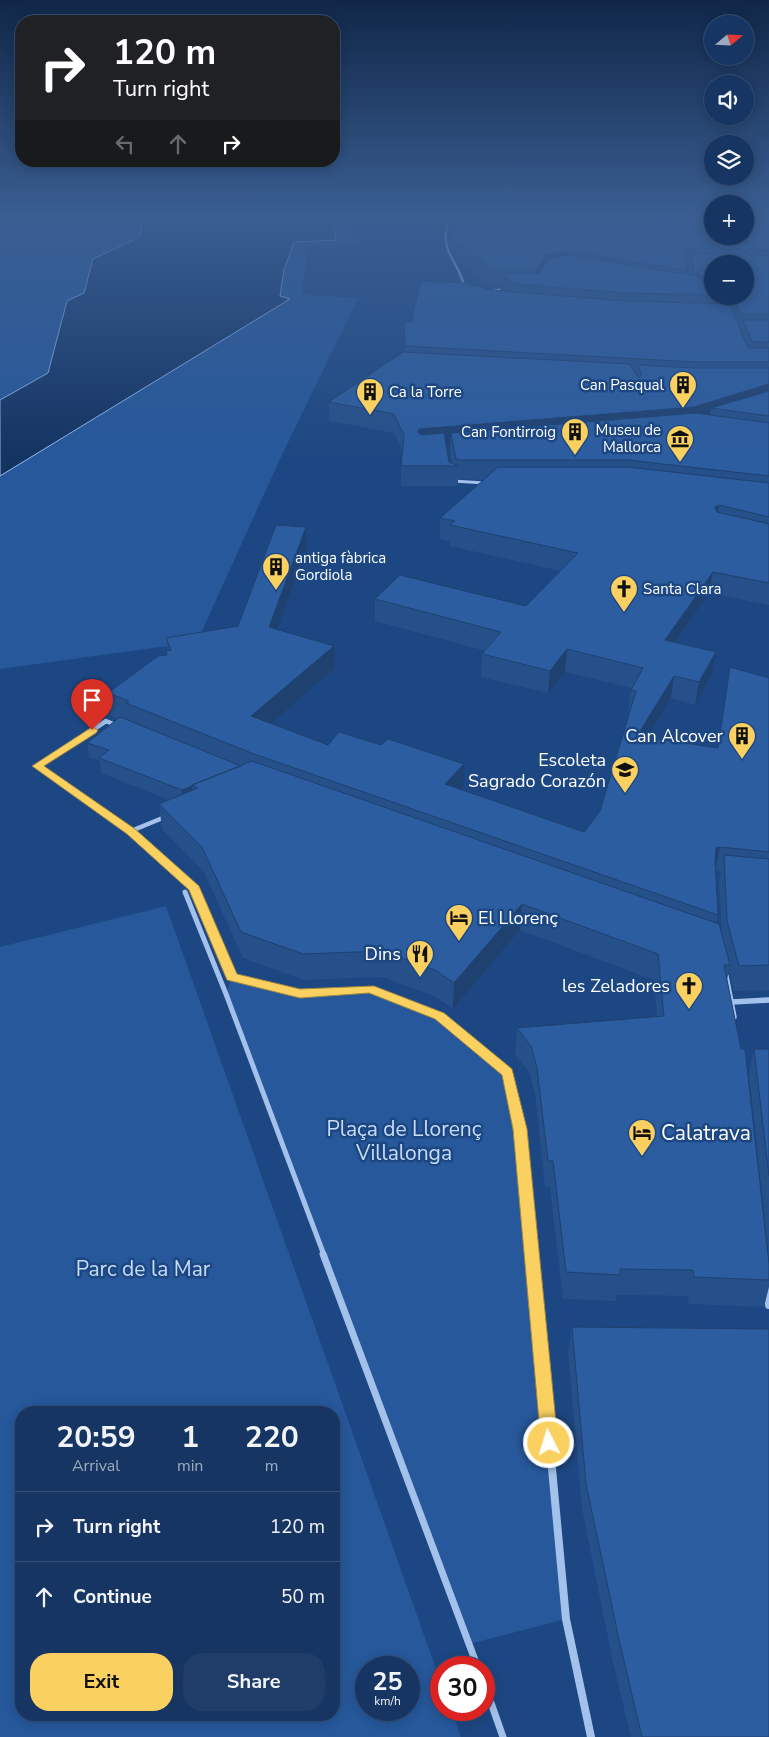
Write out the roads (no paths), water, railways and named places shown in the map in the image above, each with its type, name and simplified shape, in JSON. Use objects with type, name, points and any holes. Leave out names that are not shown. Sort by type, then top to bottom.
[{"type":"street","points":[[450,473],[452,481],[458,483],[489,484]]},
{"type":"street","points":[[125,729],[106,722],[38,766],[131,831],[194,889],[232,977],[300,993],[370,989],[439,1016],[508,1072],[520,1129],[566,1619],[591,1737]]},
{"type":"street","points":[[131,831],[175,813]]},
{"type":"street","points":[[186,892],[226,994],[474,1656]]},
{"type":"street","points":[[723,965],[735,1020]]},
{"type":"street","points":[[732,1002],[769,1000]]},
{"type":"street","points":[[766,1276],[769,1305]]},
{"type":"street","points":[[495,1715],[503,1737]]},
{"type":"place","name":"Can Pasqual","points":[[683,409]]},
{"type":"place","name":"Ca la Torre","points":[[370,416]]},
{"type":"place","name":"Can Fontirroig","points":[[575,456]]},
{"type":"place","name":"Museu de Mallorca","points":[[680,463]]},
{"type":"place","name":"antiga fàbrica Gordiola","points":[[276,591]]},
{"type":"place","name":"Santa Clara","points":[[624,613]]},
{"type":"place","name":"Can Alcover","points":[[742,760]]},
{"type":"place","name":"Escoleta Sagrado Corazón","points":[[625,794]]},
{"type":"place","name":"El Llorenç","points":[[459,942]]},
{"type":"place","name":"Dins","points":[[420,978]]},
{"type":"place","name":"les Zeladores","points":[[689,1010]]},
{"type":"place","name":"Calatrava","points":[[642,1157]]},
{"type":"park label","name":"Plaça de Llorenç Villalonga","points":[[404,1141]]},
{"type":"park label","name":"Parc de la Mar","points":[[143,1269]]}]
